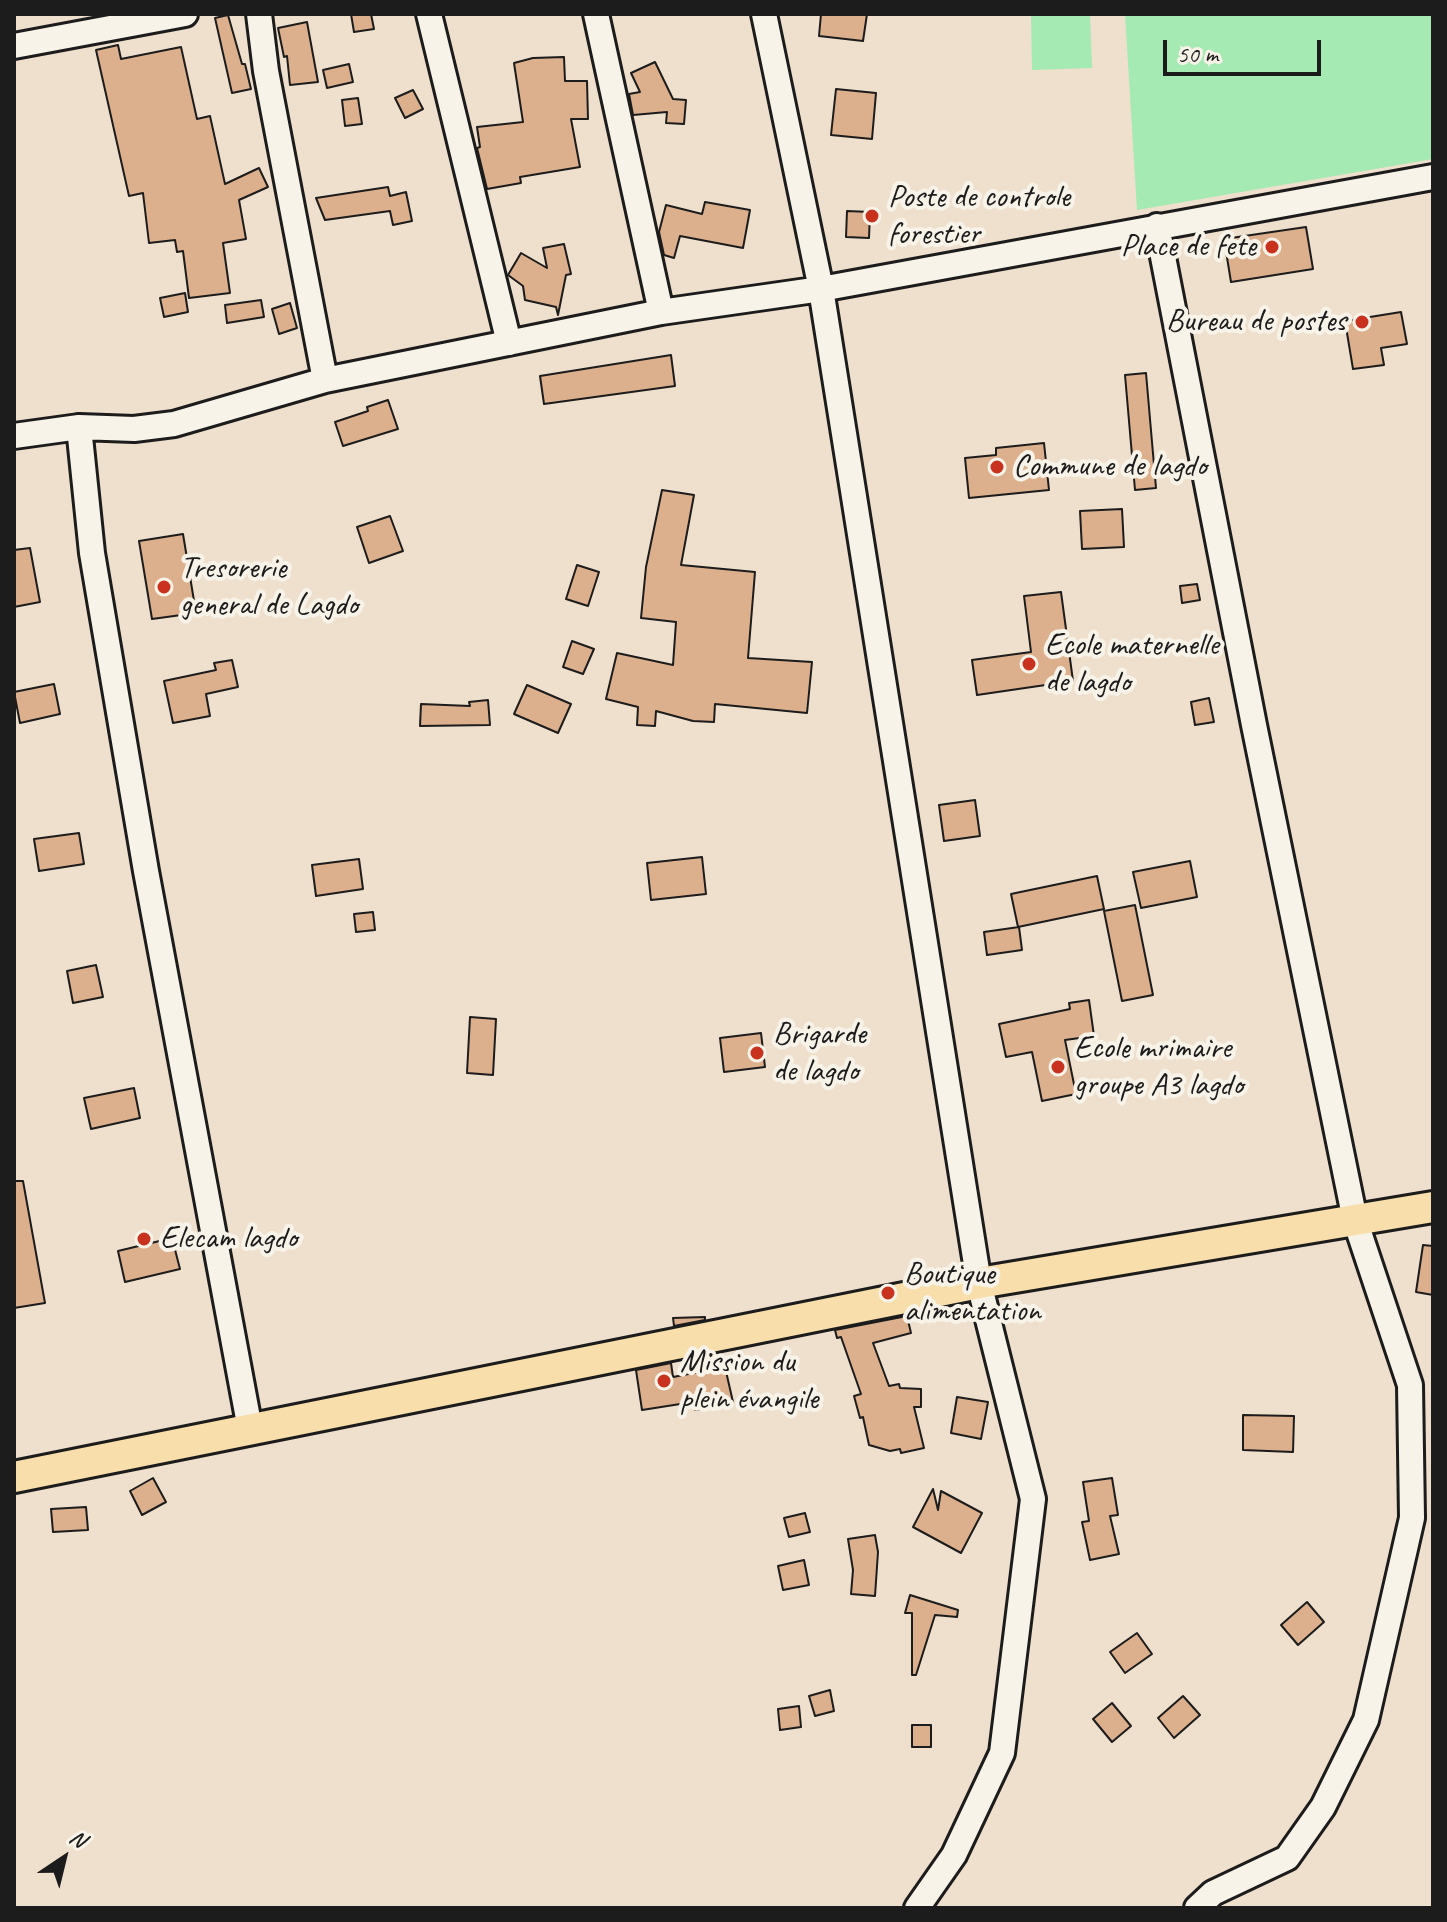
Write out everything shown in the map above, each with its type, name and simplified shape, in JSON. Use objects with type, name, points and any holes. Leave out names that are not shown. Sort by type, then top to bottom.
[{"type":"main road","points":[[14,1477],[979,1283],[1433,1207]]},
{"type":"street","points":[[14,46],[185,14]]},
{"type":"street","points":[[259,14],[266,71],[325,380]]},
{"type":"street","points":[[429,14],[509,343]]},
{"type":"street","points":[[596,14],[661,312]]},
{"type":"street","points":[[764,14],[821,289],[979,1283],[1033,1499],[1002,1753],[954,1855],[917,1908]]},
{"type":"street","points":[[14,435],[79,427],[134,429],[174,424],[325,380],[661,312],[821,289],[1433,177]]},
{"type":"street","points":[[1157,226],[1355,1220],[1410,1385],[1412,1518],[1366,1720],[1323,1807],[1287,1858],[1213,1893],[1197,1908]]},
{"type":"street","points":[[79,427],[92,553],[125,750],[250,1429]]},
{"type":"green space","points":[[1031,14],[1090,14],[1092,68],[1032,70]]},
{"type":"green space","points":[[1125,14],[1433,14],[1433,159],[1137,210]]},
{"type":"building","points":[[351,14],[371,14],[374,29],[354,32]]},
{"type":"building","points":[[821,14],[867,14],[863,41],[819,36]]},
{"type":"building","points":[[228,15],[251,89],[232,93],[215,18]]},
{"type":"building","points":[[307,22],[318,82],[290,85],[287,56],[284,57],[278,28]]},
{"type":"building","points":[[118,45],[121,59],[181,47],[197,119],[210,116],[225,184],[259,168],[268,187],[239,200],[246,239],[223,243],[230,293],[189,298],[183,251],[177,252],[175,240],[149,243],[143,193],[129,196],[96,50]]},
{"type":"building","points":[[564,57],[565,81],[587,81],[588,119],[571,119],[580,167],[520,177],[521,183],[487,189],[477,148],[480,147],[477,127],[523,122],[514,63],[533,58]]},
{"type":"building","points":[[655,62],[673,99],[686,100],[684,124],[666,123],[667,112],[633,115],[629,94],[640,92],[631,73]]},
{"type":"building","points":[[349,64],[353,82],[327,88],[323,70]]},
{"type":"building","points":[[836,89],[876,93],[872,139],[831,135]]},
{"type":"building","points":[[413,90],[423,109],[405,118],[395,98]]},
{"type":"building","points":[[358,98],[362,124],[345,126],[342,100]]},
{"type":"building","points":[[388,187],[390,196],[406,192],[412,221],[393,225],[390,211],[325,220],[316,198]]},
{"type":"building","points":[[705,202],[750,210],[743,248],[680,236],[674,258],[664,255],[659,232],[666,205],[702,214]]},
{"type":"building","points":[[847,211],[870,212],[869,238],[846,237]]},
{"type":"building","points":[[1306,227],[1313,269],[1231,282],[1224,239]]},
{"type":"building","points":[[564,244],[571,274],[566,275],[558,315],[556,307],[525,300],[523,286],[508,275],[521,253],[547,268],[543,248]]},
{"type":"building","points":[[185,293],[188,312],[164,317],[160,298]]},
{"type":"building","points":[[261,300],[264,317],[227,323],[225,305]]},
{"type":"building","points":[[290,303],[297,328],[279,334],[272,309]]},
{"type":"building","points":[[1401,312],[1407,344],[1381,348],[1384,365],[1353,369],[1345,321]]},
{"type":"building","points":[[671,355],[675,386],[544,404],[540,376]]},
{"type":"building","points":[[1146,373],[1156,488],[1135,490],[1125,375]]},
{"type":"building","points":[[388,400],[398,429],[343,446],[335,422],[368,411],[367,407]]},
{"type":"building","points":[[1044,443],[1049,490],[969,498],[965,458],[996,455],[996,448]]},
{"type":"building","points":[[662,490],[694,495],[681,565],[755,572],[748,658],[812,662],[807,713],[715,704],[714,722],[693,721],[656,711],[655,726],[637,725],[638,707],[606,699],[617,653],[673,665],[676,622],[641,618],[646,567]]},
{"type":"building","points":[[1122,509],[1124,547],[1082,549],[1080,511]]},
{"type":"building","points":[[390,516],[403,551],[369,563],[357,527]]},
{"type":"building","points":[[183,534],[196,613],[152,619],[139,541]]},
{"type":"building","points":[[30,548],[40,602],[14,607],[14,550]]},
{"type":"building","points":[[577,565],[599,572],[588,606],[566,599]]},
{"type":"building","points":[[1197,584],[1200,600],[1182,603],[1180,586]]},
{"type":"building","points":[[1061,592],[1073,681],[977,695],[972,660],[1031,652],[1024,596]]},
{"type":"building","points":[[572,641],[594,649],[583,674],[563,667]]},
{"type":"building","points":[[232,660],[238,687],[206,694],[210,716],[173,723],[164,681],[216,670],[214,663]]},
{"type":"building","points":[[54,684],[60,714],[20,723],[14,692]]},
{"type":"building","points":[[527,685],[571,704],[558,733],[514,714]]},
{"type":"building","points":[[1209,698],[1214,722],[1195,725],[1191,702]]},
{"type":"building","points":[[488,700],[490,725],[420,726],[421,704],[470,706],[469,702]]},
{"type":"building","points":[[975,800],[980,836],[944,841],[939,805]]},
{"type":"building","points":[[79,833],[84,864],[39,871],[34,839]]},
{"type":"building","points":[[702,857],[706,894],[651,900],[647,863]]},
{"type":"building","points":[[359,859],[363,889],[316,896],[312,865]]},
{"type":"building","points":[[1190,861],[1197,897],[1141,908],[1133,872]]},
{"type":"building","points":[[1097,876],[1104,909],[1018,927],[1011,894]]},
{"type":"building","points":[[1135,905],[1153,995],[1122,1001],[1104,911]]},
{"type":"building","points":[[373,912],[375,930],[356,932],[354,914]]},
{"type":"building","points":[[1019,927],[1022,950],[987,955],[984,932]]},
{"type":"building","points":[[96,965],[103,997],[73,1003],[67,971]]},
{"type":"building","points":[[1089,1000],[1094,1036],[1065,1040],[1076,1094],[1042,1101],[1032,1052],[1006,1057],[999,1024],[1070,1009],[1069,1003]]},
{"type":"building","points":[[470,1017],[496,1019],[493,1075],[467,1073]]},
{"type":"building","points":[[761,1033],[765,1067],[724,1072],[720,1038]]},
{"type":"building","points":[[134,1088],[140,1118],[91,1129],[84,1098]]},
{"type":"building","points":[[14,1181],[23,1181],[45,1303],[14,1308]]},
{"type":"building","points":[[172,1238],[180,1269],[125,1282],[118,1251]]},
{"type":"building","points":[[1423,1245],[1433,1246],[1433,1295],[1416,1292]]},
{"type":"building","points":[[907,1316],[911,1333],[873,1343],[889,1386],[899,1384],[900,1388],[921,1389],[921,1407],[914,1407],[924,1448],[901,1453],[900,1449],[890,1451],[869,1445],[863,1417],[860,1418],[854,1396],[861,1394],[841,1337],[837,1338],[835,1330]]},
{"type":"building","points":[[705,1317],[705,1320],[674,1326],[673,1318]]},
{"type":"building","points":[[671,1363],[673,1377],[725,1367],[733,1402],[695,1410],[693,1402],[642,1410],[636,1370]]},
{"type":"building","points":[[957,1397],[988,1402],[981,1439],[951,1433]]},
{"type":"building","points":[[1243,1415],[1294,1416],[1293,1452],[1243,1450]]},
{"type":"building","points":[[153,1478],[166,1502],[142,1515],[130,1491]]},
{"type":"building","points":[[1112,1478],[1118,1515],[1110,1516],[1119,1554],[1090,1560],[1082,1522],[1089,1521],[1083,1482]]},
{"type":"building","points":[[933,1489],[938,1510],[941,1491],[982,1513],[961,1553],[913,1527]]},
{"type":"building","points":[[86,1507],[88,1530],[53,1532],[51,1509]]},
{"type":"building","points":[[805,1513],[810,1532],[789,1537],[784,1518]]},
{"type":"building","points":[[875,1535],[878,1552],[875,1596],[851,1594],[853,1570],[848,1539]]},
{"type":"building","points":[[804,1560],[809,1585],[783,1590],[778,1566]]},
{"type":"building","points":[[910,1595],[958,1610],[957,1617],[935,1615],[916,1675],[912,1675],[912,1613],[905,1613]]},
{"type":"building","points":[[1307,1602],[1324,1622],[1298,1645],[1281,1625]]},
{"type":"building","points":[[1137,1633],[1152,1654],[1125,1673],[1110,1652]]},
{"type":"building","points":[[830,1690],[834,1711],[815,1716],[809,1696]]},
{"type":"building","points":[[1183,1696],[1200,1715],[1174,1738],[1158,1718]]},
{"type":"building","points":[[1112,1703],[1131,1726],[1112,1742],[1093,1719]]},
{"type":"building","points":[[799,1706],[801,1727],[780,1730],[778,1709]]},
{"type":"building","points":[[912,1725],[931,1725],[931,1747],[912,1747]]},
{"type":"place","name":"Poste de controle forestier","points":[[872,216]]},
{"type":"place","name":"Place de fete","points":[[1272,247]]},
{"type":"place","name":"Bureau de postes","points":[[1362,322]]},
{"type":"place","name":"Commune de lagdo","points":[[997,467]]},
{"type":"place","name":"Tresorerie general de Lagdo","points":[[164,587]]},
{"type":"place","name":"Ecole maternelle de lagdo","points":[[1029,664]]},
{"type":"place","name":"Brigarde de lagdo","points":[[757,1053]]},
{"type":"place","name":"Ecole mrimaire groupe A3 lagdo","points":[[1058,1067]]},
{"type":"place","name":"Elecam lagdo","points":[[144,1239]]},
{"type":"place","name":"Boutique alimentation","points":[[888,1293]]},
{"type":"place","name":"Mission du plein évangile","points":[[664,1381]]}]
